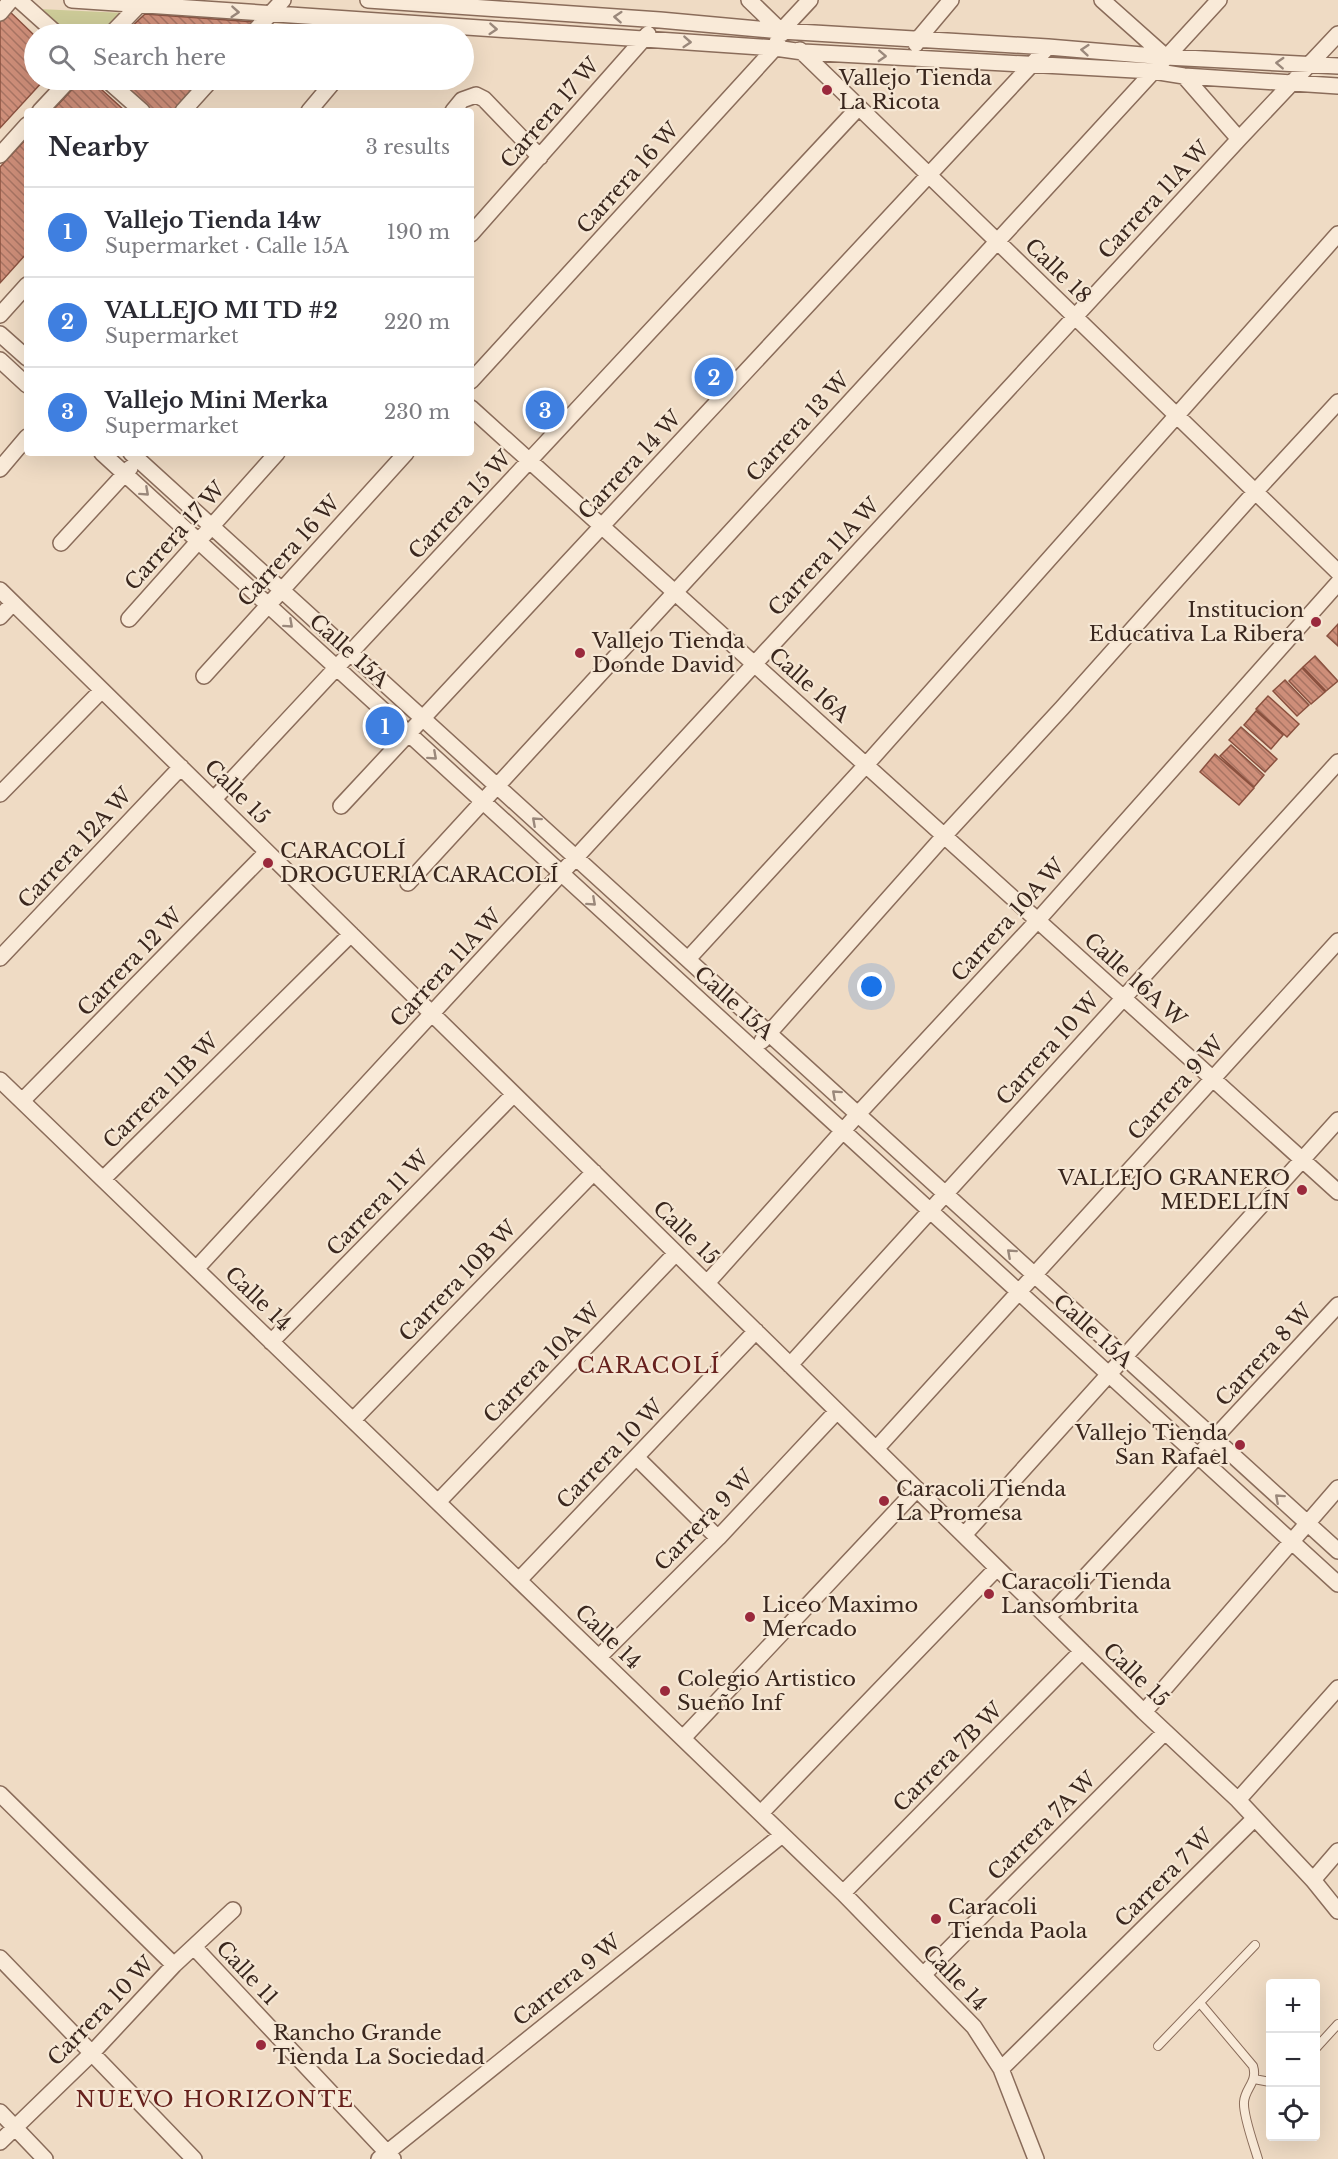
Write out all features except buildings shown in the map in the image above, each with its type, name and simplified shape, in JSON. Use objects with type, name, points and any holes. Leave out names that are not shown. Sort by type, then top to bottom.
[{"type":"street","points":[[0,13],[11,0]]},
{"type":"street","points":[[19,0],[46,24]]},
{"type":"street","points":[[72,0],[141,2],[413,24]]},
{"type":"street","points":[[261,24],[283,0]]},
{"type":"street","points":[[368,0],[545,6],[660,20],[781,31],[1048,46],[1166,57],[1338,66]]},
{"type":"street","name":"Calle 18","points":[[749,0],[1338,572]]},
{"type":"street","name":"Carrera 16 W","points":[[474,378],[775,48],[781,31],[810,0]]},
{"type":"street","points":[[910,57],[919,38],[951,0]]},
{"type":"street","points":[[1102,0],[1166,57]]},
{"type":"street","name":"Carrera 13 W","points":[[408,883],[1219,0]]},
{"type":"street","points":[[120,24],[141,2]]},
{"type":"street","points":[[383,22],[398,2]]},
{"type":"street","points":[[531,32],[545,6]]},
{"type":"street","name":"Carrera 17 W","points":[[474,231],[660,20]]},
{"type":"street","points":[[474,28],[775,48],[803,52],[1153,71],[1184,76],[1338,86]]},
{"type":"street","name":"Carrera 11A W","points":[[196,1269],[1338,34]]},
{"type":"street","name":"Carrera 14 W","points":[[341,806],[1048,46]]},
{"type":"street","points":[[1184,76],[1239,139]]},
{"type":"street","points":[[43,108],[60,90]]},
{"type":"street","points":[[118,90],[139,108]]},
{"type":"street","points":[[186,108],[202,90]]},
{"type":"street","points":[[312,108],[327,90]]},
{"type":"street","points":[[455,108],[462,100],[476,96],[484,99],[540,157]]},
{"type":"street","name":"Carrera 15 W","points":[[214,800],[859,107]]},
{"type":"street","points":[[0,154],[24,128]]},
{"type":"street","points":[[688,960],[866,765],[1176,415],[1336,240]]},
{"type":"street","points":[[0,315],[24,288]]},
{"type":"street","points":[[0,334],[24,355]]},
{"type":"street","points":[[0,360],[24,382]]},
{"type":"street","points":[[754,1049],[1338,402]]},
{"type":"street","name":"Calle 16A","points":[[474,411],[1038,920]]},
{"type":"street","points":[[0,469],[24,441]]},
{"type":"street","name":"Calle 15A","points":[[105,456],[1338,1584]]},
{"type":"street","points":[[61,543],[125,474],[137,456]]},
{"type":"street","name":"Calle 15A","points":[[139,456],[282,590],[1338,1551]]},
{"type":"street","name":"Carrera 17 W","points":[[129,619],[274,456]]},
{"type":"street","name":"Carrera 16 W","points":[[204,676],[403,456]]},
{"type":"street","name":"Carrera 10A W","points":[[706,1283],[858,1114],[1038,920],[1338,583]]},
{"type":"street","name":"Calle 15","points":[[0,590],[1144,1712],[1238,1800],[1313,1880],[1338,1911]]},
{"type":"street","points":[[0,617],[13,603]]},
{"type":"street","points":[[0,794],[102,690]]},
{"type":"street","name":"Carrera 10 W","points":[[790,1365],[1338,762]]},
{"type":"street","name":"Carrera 12A W","points":[[0,958],[181,767]]},
{"type":"street","name":"Carrera 12 W","points":[[22,1101],[267,852]]},
{"type":"street","name":"Calle 16A W","points":[[1038,920],[1338,1192]]},
{"type":"street","name":"Carrera 11B W","points":[[0,1080],[103,1179],[351,934]]},
{"type":"street","name":"Carrera 9 W","points":[[876,1449],[1338,941]]},
{"type":"street","points":[[655,959],[669,943]]},
{"type":"street","name":"Carrera 11 W","points":[[272,1342],[514,1094]]},
{"type":"street","points":[[964,1535],[1338,1120]]},
{"type":"street","name":"Carrera 10B W","points":[[352,1420],[594,1172]]},
{"type":"street","name":"Calle 14","points":[[103,1179],[761,1813],[974,2027],[1001,2069],[1036,2159]]},
{"type":"street","name":"Carrera 10A W","points":[[438,1502],[676,1253]]},
{"type":"street","name":"Carrera 8 W","points":[[1048,1617],[1338,1305]]},
{"type":"street","name":"Carrera 10 W","points":[[519,1580],[756,1331]]},
{"type":"street","name":"Carrera 9 W","points":[[599,1657],[718,1538],[837,1411]]},
{"type":"street","points":[[636,1457],[718,1538]]},
{"type":"street","points":[[1144,1712],[1338,1488]]},
{"type":"street","points":[[683,1738],[917,1489]]},
{"type":"street","points":[[761,1813],[997,1568]]},
{"type":"street","name":"Carrera 7B W","points":[[843,1893],[1082,1651]]},
{"type":"street","points":[[1238,1800],[1338,1688]]},
{"type":"street","name":"Carrera 7A W","points":[[923,1974],[1165,1732]]},
{"type":"street","points":[[0,1794],[174,1965]]},
{"type":"street","name":"Carrera 7 W","points":[[1001,2069],[1255,1818]]},
{"type":"street","name":"Carrera 9 W","points":[[386,2156],[782,1835]]},
{"type":"street","points":[[1313,1880],[1338,1851]]},
{"type":"street","name":"Carrera 10 W","points":[[0,2142],[92,2053],[174,1965],[233,1910]]},
{"type":"street","name":"Calle 11","points":[[194,1947],[386,2156]]},
{"type":"street","points":[[0,1958],[194,2159]]},
{"type":"street","points":[[0,2112],[45,2159]]},
{"type":"lane","points":[[1158,2046],[1255,1945]]},
{"type":"lane","points":[[1200,2003],[1250,2061],[1255,2072],[1244,2104],[1258,2159]]},
{"type":"lane","points":[[1320,2044],[1338,2024]]},
{"type":"lane","points":[[1254,2079],[1266,2081]]},
{"type":"shaded area","points":[[39,9],[124,13],[113,24],[55,24]]},
{"type":"place","name":"Vallejo Tienda La Ricota","points":[[827,90]]},
{"type":"place","name":"VALLEJO MI TD #2","points":[[714,377]]},
{"type":"place","name":"Vallejo Mini Merka","points":[[545,410]]},
{"type":"place","name":"Institucion Educativa La Ribera","points":[[1316,622]]},
{"type":"place","name":"Vallejo Tienda Donde David","points":[[580,653]]},
{"type":"place","name":"Vallejo Tienda 14w","points":[[385,726]]},
{"type":"place","name":"CARACOLÍ DROGUERIA CARACOLÍ","points":[[268,863]]},
{"type":"place","name":"VALLEJO GRANERO MEDELLÍN","points":[[1302,1190]]},
{"type":"place","name":"Vallejo Tienda San Rafael","points":[[1240,1445]]},
{"type":"place","name":"Caracoli Tienda La Promesa","points":[[884,1501]]},
{"type":"place","name":"Caracoli Tienda Lansombrita","points":[[989,1594]]},
{"type":"place","name":"Liceo Maximo Mercado","points":[[750,1617]]},
{"type":"place","name":"Colegio Artistico Sueño Inf","points":[[665,1691]]},
{"type":"place","name":"Caracoli Tienda Paola","points":[[936,1919]]},
{"type":"place","name":"Rancho Grande Tienda La Sociedad","points":[[261,2045]]},
{"type":"district","name":"CARACOLÍ","points":[[649,1365]]},
{"type":"district","name":"NUEVO HORIZONTE","points":[[215,2099]]}]
